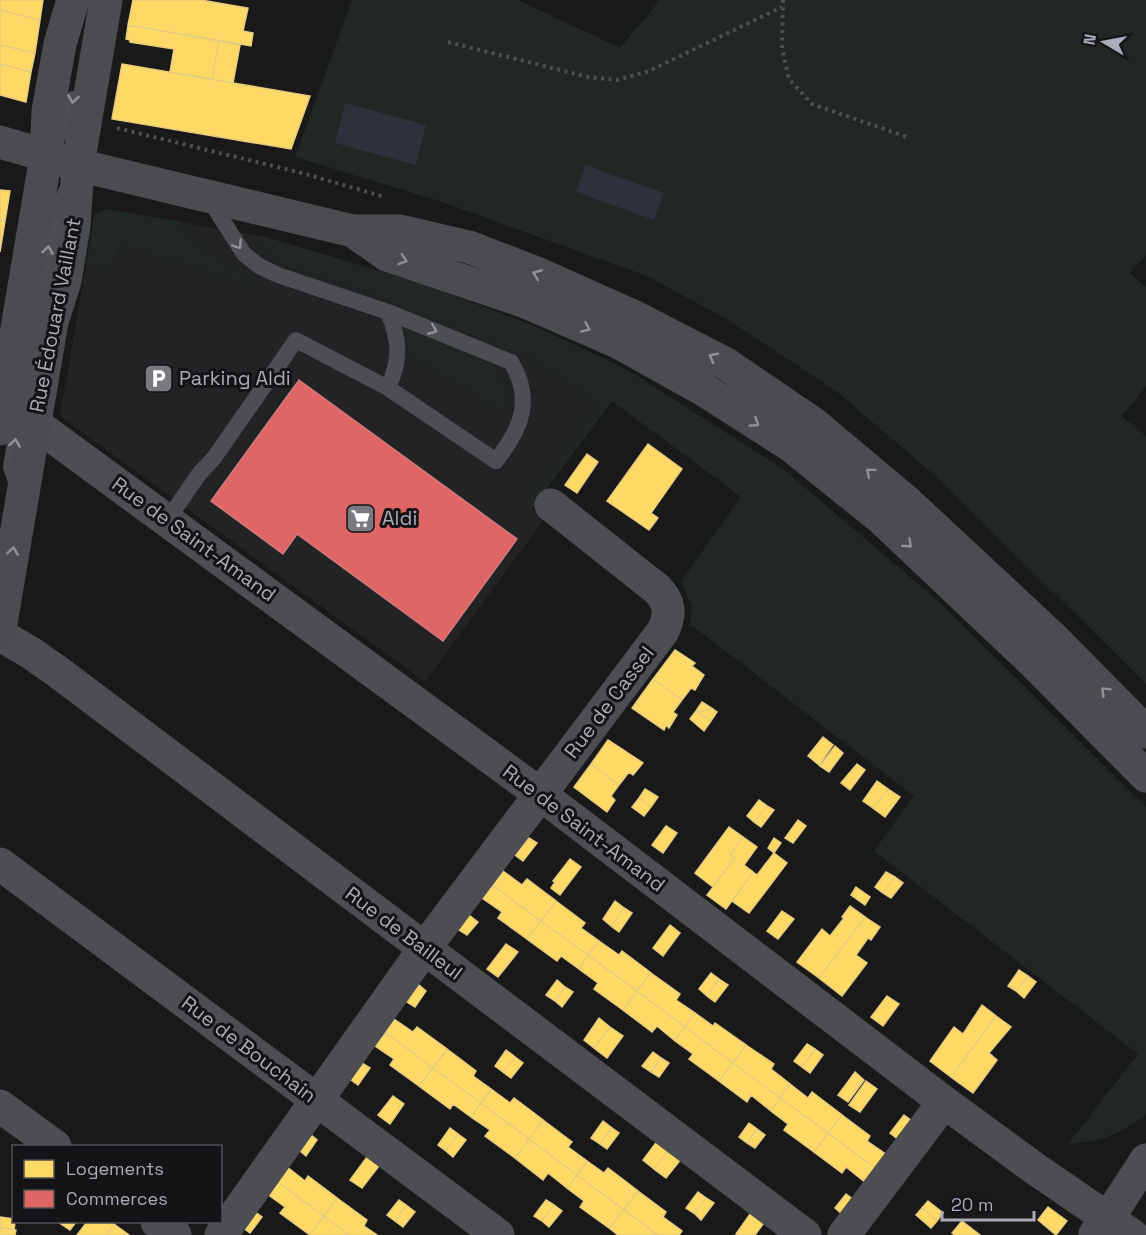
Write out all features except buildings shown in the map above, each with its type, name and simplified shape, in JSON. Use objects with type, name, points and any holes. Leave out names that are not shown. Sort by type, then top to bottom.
[{"type":"main road","name":"Rue Édouard Vaillant","points":[[0,429],[46,156],[48,111],[60,44],[73,0]]},
{"type":"main road","name":"Rue Édouard Vaillant","points":[[0,630],[52,322],[65,281],[74,226],[78,165],[106,0]]},
{"type":"main road","points":[[0,142],[78,165],[353,231],[400,231],[469,248],[539,274],[633,316],[726,364],[814,424],[908,503],[1053,638],[1146,732]]},
{"type":"main road","points":[[353,231],[387,255],[526,302],[618,342],[704,390],[790,446],[882,519],[1032,661],[1146,776]]},
{"type":"street","name":"Rue de Saint-Amand","points":[[34,423],[168,519],[540,794],[1112,1229]]},
{"type":"street","name":"Rue de Cassel","points":[[221,1235],[424,949],[663,631],[668,620],[669,607],[666,597],[550,504]]},
{"type":"street","name":"Rue de Bailleul","points":[[0,635],[58,672],[805,1235]]},
{"type":"street","name":"Rue de Bouchain","points":[[0,864],[498,1235]]},
{"type":"street","points":[[844,1235],[944,1102]]},
{"type":"street","points":[[0,1106],[54,1145]]},
{"type":"street","points":[[1112,1229],[1146,1160]]},
{"type":"street","points":[[160,1223],[175,1235]]},
{"type":"lane","points":[[46,156],[71,116],[90,0]]},
{"type":"lane","points":[[22,499],[10,467],[52,223],[78,165]]},
{"type":"lane","points":[[168,519],[199,474],[214,458],[296,340],[388,388],[496,461],[510,443],[522,414],[520,384],[511,362],[388,312],[278,275],[259,266],[244,254],[207,195]]},
{"type":"lane","points":[[388,312],[398,345],[395,371],[388,388]]},
{"type":"path","points":[[783,0],[782,48],[789,79],[812,104],[910,138]]},
{"type":"path","points":[[448,42],[588,78],[617,80],[649,71],[782,7]]},
{"type":"shaded area","points":[[352,0],[518,0],[620,48],[660,0],[1146,0],[1146,255],[1130,273],[1146,287],[1146,386],[1122,416],[1146,436],[1146,684],[938,478],[836,391],[728,320],[647,276],[439,201],[295,157]]},
{"type":"shaded area","points":[[345,103],[426,125],[416,165],[335,143]]},
{"type":"shaded area","points":[[585,165],[664,193],[654,220],[576,192]]},
{"type":"shaded area","points":[[106,209],[262,236],[426,285],[539,328],[612,401],[532,508],[545,518],[425,682],[60,416],[95,214]]},
{"type":"shaded area","points":[[106,209],[177,221],[204,249],[250,280],[248,285],[120,244],[111,269],[86,264],[95,214]]},
{"type":"shaded area","points":[[262,236],[426,285],[539,328],[628,370],[783,469],[936,599],[1146,807],[1146,1114],[1127,1128],[1109,1136],[1068,1144],[1138,1054],[874,851],[914,796],[690,624],[691,605],[681,581],[741,497],[612,401],[532,508],[524,505],[599,403],[529,357],[351,286],[283,265],[271,256]]},
{"type":"shaded area","points":[[406,329],[489,363],[504,385],[503,411],[409,355]]},
{"type":"place","name":"Parking Aldi","points":[[158,378]]},
{"type":"place","name":"Aldi","points":[[361,518]]}]
